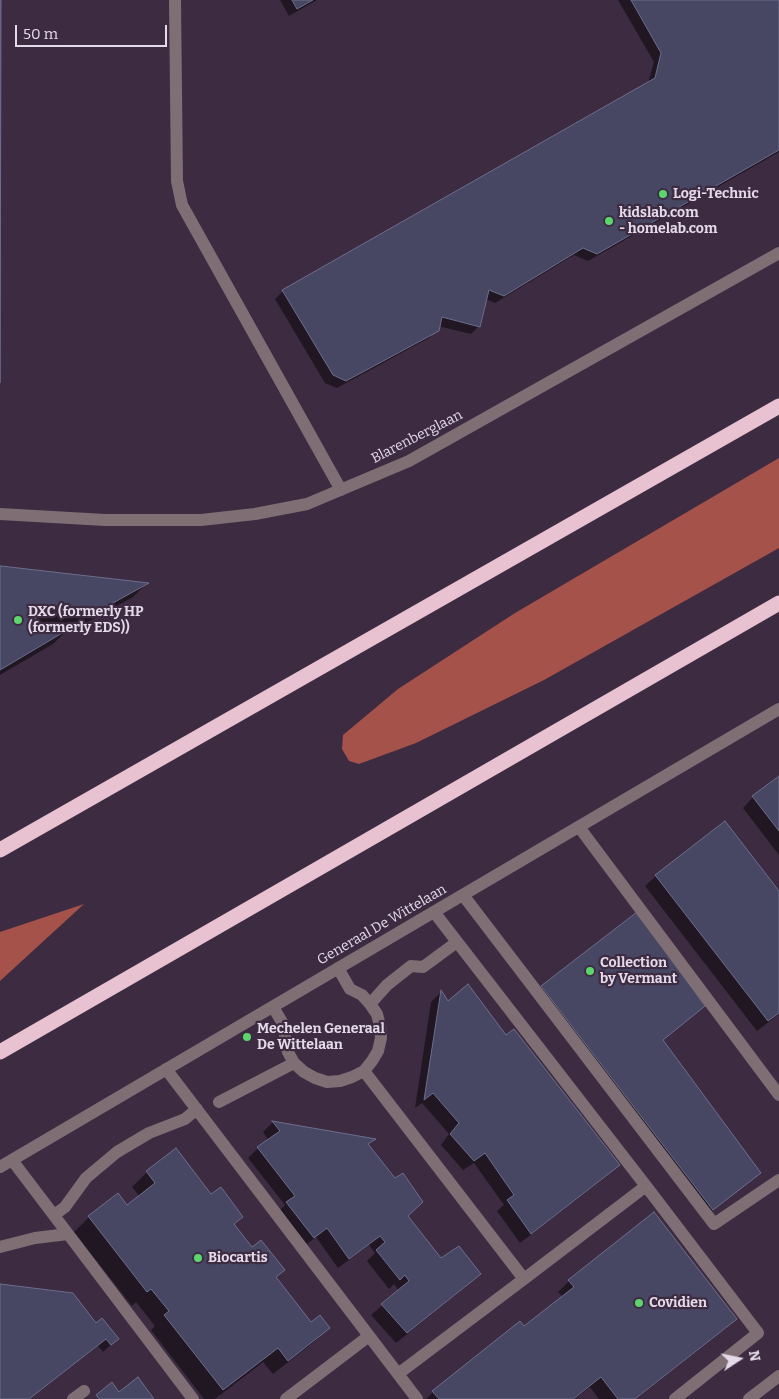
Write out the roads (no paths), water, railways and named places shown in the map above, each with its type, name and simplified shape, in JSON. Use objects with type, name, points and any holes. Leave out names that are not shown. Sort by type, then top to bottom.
[{"type":"highway","points":[[0,850],[779,406]]},
{"type":"highway","points":[[0,1052],[779,603]]},
{"type":"street","points":[[175,0],[176,181],[182,206],[341,490]]},
{"type":"street","name":"Blarenberglaan","points":[[0,514],[104,520],[200,520],[255,514],[307,504],[409,461],[779,253]]},
{"type":"street","name":"Generaal De Wittelaan","points":[[0,1167],[779,709]]},
{"type":"street","points":[[579,827],[779,1095]]},
{"type":"street","points":[[464,895],[714,1224],[779,1180]]},
{"type":"street","points":[[434,912],[758,1333],[675,1399]]},
{"type":"street","points":[[370,1004],[387,985],[412,966],[423,967],[457,942]]},
{"type":"street","points":[[273,1007],[284,1027],[284,1040],[288,1052],[294,1063],[304,1072],[327,1082],[352,1078],[364,1070],[378,1050],[380,1026],[370,1004],[362,995],[350,989],[338,968]]},
{"type":"street","points":[[220,1102],[294,1063]]},
{"type":"street","points":[[166,1069],[417,1399]]},
{"type":"street","points":[[364,1070],[524,1279]]},
{"type":"street","points":[[54,1215],[65,1207],[86,1178],[117,1152],[149,1133],[185,1119],[197,1110]]},
{"type":"street","points":[[12,1160],[193,1399]]},
{"type":"street","points":[[398,1374],[646,1186]]},
{"type":"street","points":[[0,1247],[35,1238],[68,1234]]},
{"type":"street","points":[[286,1399],[369,1336]]},
{"type":"street","points":[[750,1399],[779,1376]]},
{"type":"street","points":[[73,1399],[84,1391]]},
{"type":"place","name":"Logi-Technic","points":[[663,194]]},
{"type":"place","name":"kidslab.com - homelab.com","points":[[609,221]]},
{"type":"place","name":"DXC (formerly HP (formerly EDS))","points":[[18,620]]},
{"type":"place","name":"Collection by Vermant","points":[[590,971]]},
{"type":"place","name":"Mechelen Generaal De Wittelaan","points":[[247,1037]]},
{"type":"place","name":"Biocartis","points":[[198,1258]]},
{"type":"place","name":"Covidien","points":[[639,1303]]}]
